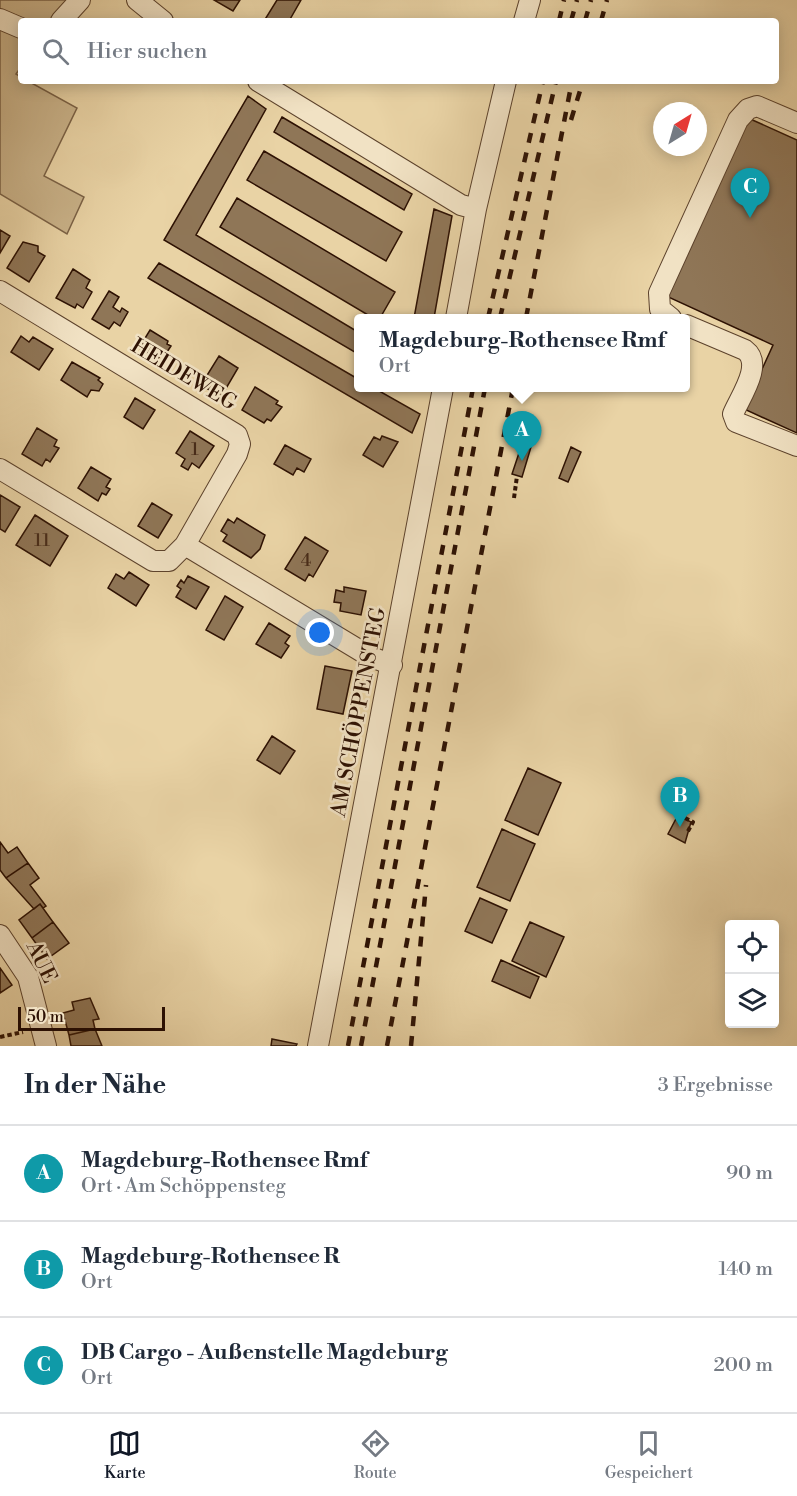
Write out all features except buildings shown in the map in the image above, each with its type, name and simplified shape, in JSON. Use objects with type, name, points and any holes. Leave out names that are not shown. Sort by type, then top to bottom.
[{"type":"street","points":[[64,18],[80,0]]},
{"type":"street","points":[[137,0],[159,18]]},
{"type":"street","points":[[525,18],[530,0]]},
{"type":"street","points":[[0,19],[18,27]]},
{"type":"street","points":[[263,84],[461,205],[476,209]]},
{"type":"street","points":[[457,314],[476,209],[505,84]]},
{"type":"street","points":[[666,314],[660,309],[659,293],[738,120],[748,109],[757,106],[797,123]]},
{"type":"street","name":"HEIDEWEG","points":[[0,291],[237,435],[240,444],[237,454],[185,545]]},
{"type":"street","points":[[690,327],[745,350],[751,356],[753,367],[733,414],[736,422],[797,446]]},
{"type":"street","name":"AM SCHÖPPENSTEG","points":[[318,1046],[442,392]]},
{"type":"street","points":[[0,469],[153,561],[169,561],[185,545],[369,656],[392,665]]},
{"type":"street","name":"AUE","points":[[0,935],[28,977],[46,1046]]},
{"type":"path","points":[[514,498],[517,476]]},
{"type":"path","points":[[685,818],[693,822],[687,833]]},
{"type":"shaded area","points":[[0,0],[69,0],[56,18],[18,18],[18,71],[16,74],[18,84],[33,84],[77,108],[44,176],[84,197],[67,234],[0,194]]},
{"type":"railway","points":[[560,18],[564,0]]},
{"type":"railway","points":[[572,18],[577,0]]},
{"type":"railway","points":[[586,18],[591,0]]},
{"type":"railway","points":[[602,18],[607,0]]},
{"type":"railway","points":[[489,314],[542,84]]},
{"type":"railway","points":[[501,314],[555,84]]},
{"type":"railway","points":[[527,314],[571,84]]},
{"type":"railway","points":[[571,120],[582,84]]},
{"type":"railway","points":[[348,1046],[472,392]]},
{"type":"railway","points":[[361,1046],[484,392]]},
{"type":"railway","points":[[387,1046],[512,392]]},
{"type":"railway","points":[[411,1046],[426,885]]},
{"type":"place","name":"DB Cargo - Außenstelle Magdeburg","points":[[750,218]]},
{"type":"place","name":"Magdeburg-Rothensee Rmf","points":[[522,461]]},
{"type":"place","name":"Magdeburg-Rothensee R","points":[[680,827]]}]
